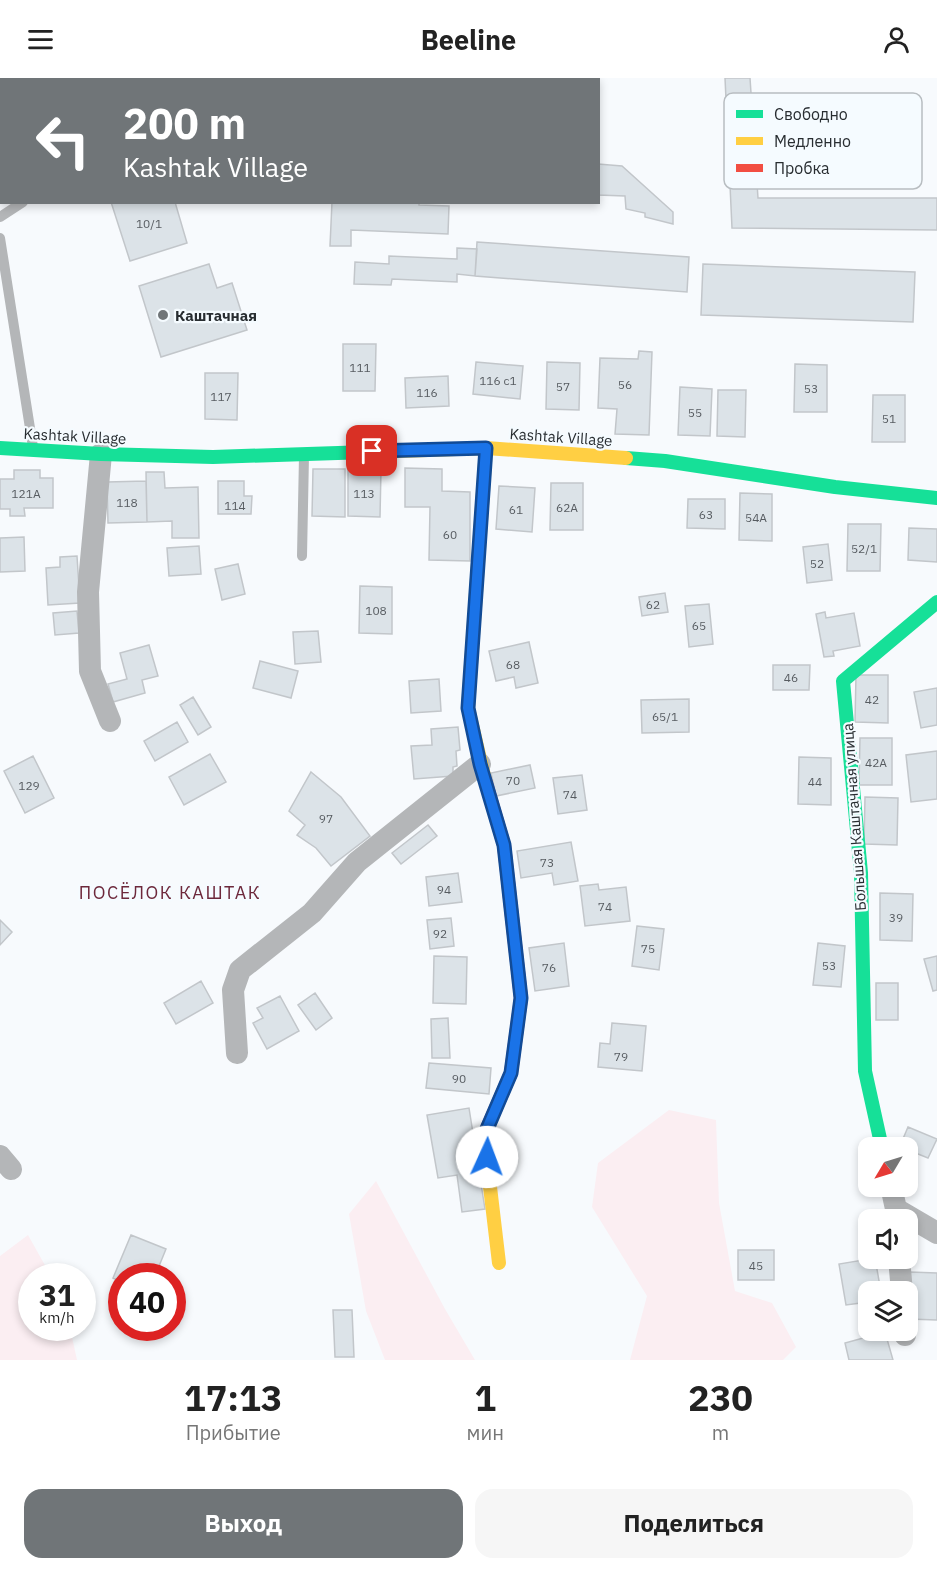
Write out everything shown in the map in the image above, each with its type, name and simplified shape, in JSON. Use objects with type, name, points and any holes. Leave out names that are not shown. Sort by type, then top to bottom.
[{"type":"street","name":"Kashtak Village","points":[[0,448],[213,457],[486,448],[665,461],[835,487],[937,498]]},
{"type":"street","points":[[486,448],[468,708],[480,764],[504,845],[521,998],[511,1073],[484,1136],[499,1263]]},
{"type":"street","points":[[101,454],[88,592],[89,648],[90,671],[110,721]]},
{"type":"street","name":"Большая Каштачная улица","points":[[880,1137],[865,1071],[861,873],[843,681],[937,602]]},
{"type":"street","points":[[237,1053],[233,990],[240,970],[312,913],[357,862],[480,764]]},
{"type":"street","points":[[918,1224],[937,1233]]},
{"type":"lane","points":[[0,217],[20,204]]},
{"type":"lane","points":[[0,238],[34,450]]},
{"type":"lane","points":[[302,556],[304,453]]},
{"type":"shaded area","points":[[669,1110],[716,1120],[719,1203],[735,1291],[772,1303],[796,1347],[783,1360],[630,1360],[647,1296],[592,1207],[598,1163]]},
{"type":"shaded area","points":[[376,1181],[475,1360],[385,1360],[366,1311],[349,1214]]},
{"type":"shaded area","points":[[28,1235],[44,1263],[18,1263],[18,1341],[73,1341],[77,1360],[0,1360],[0,1256]]},
{"type":"building","points":[[725,78],[750,78],[751,93],[726,93]]},
{"type":"building","points":[[600,164],[622,166],[673,212],[673,224],[645,217],[645,213],[626,209],[625,196],[600,195]]},
{"type":"building","points":[[730,189],[757,189],[758,198],[937,198],[937,230],[732,228]]},
{"type":"building","points":[[112,204],[176,204],[187,243],[130,261]]},
{"type":"building","points":[[332,204],[449,206],[448,234],[351,230],[351,246],[330,246]]},
{"type":"building","points":[[477,242],[689,257],[687,292],[475,276]]},
{"type":"building","points":[[457,248],[477,249],[475,276],[457,274],[457,282],[392,279],[391,285],[354,284],[355,262],[389,264],[389,256],[457,259]]},
{"type":"building","points":[[209,264],[217,288],[232,283],[247,330],[161,357],[139,286]]},
{"type":"building","points":[[703,264],[915,272],[913,322],[701,315]]},
{"type":"building","points":[[343,344],[376,344],[375,391],[343,391]]},
{"type":"building","points":[[639,351],[652,352],[649,435],[615,434],[617,409],[598,408],[600,358],[638,359]]},
{"type":"building","points":[[476,362],[523,366],[520,399],[473,394]]},
{"type":"building","points":[[547,362],[580,363],[579,410],[546,409]]},
{"type":"building","points":[[795,364],[827,365],[827,412],[794,412]]},
{"type":"building","points":[[205,373],[238,373],[237,420],[205,419]]},
{"type":"building","points":[[448,376],[449,406],[406,408],[405,378]]},
{"type":"building","points":[[680,387],[712,389],[710,436],[678,435]]},
{"type":"building","points":[[718,390],[746,390],[745,437],[717,436]]},
{"type":"building","points":[[873,395],[905,395],[905,442],[872,442]]},
{"type":"building","points":[[405,468],[442,469],[442,491],[470,492],[470,561],[429,560],[430,507],[405,507]]},
{"type":"building","points":[[313,469],[345,469],[345,517],[312,516]]},
{"type":"building","points":[[348,469],[381,470],[380,517],[348,516]]},
{"type":"building","points":[[14,470],[40,470],[40,478],[53,478],[53,508],[24,508],[25,516],[10,516],[10,509],[0,509],[0,479],[14,479]]},
{"type":"building","points":[[146,472],[164,472],[165,488],[198,487],[199,538],[172,538],[172,521],[147,522]]},
{"type":"building","points":[[146,481],[147,522],[108,523],[107,482]]},
{"type":"building","points":[[218,481],[244,481],[244,496],[252,496],[251,514],[218,514]]},
{"type":"building","points":[[551,483],[583,483],[583,530],[550,530]]},
{"type":"building","points":[[499,486],[535,488],[532,532],[496,529]]},
{"type":"building","points":[[740,493],[772,494],[772,541],[739,540]]},
{"type":"building","points":[[688,499],[725,499],[725,529],[687,528]]},
{"type":"building","points":[[848,524],[881,524],[880,571],[847,571]]},
{"type":"building","points":[[909,528],[937,529],[937,562],[908,560]]},
{"type":"building","points":[[24,537],[25,571],[0,572],[0,538]]},
{"type":"building","points":[[828,544],[832,580],[807,583],[803,547]]},
{"type":"building","points":[[199,546],[201,574],[169,576],[167,548]]},
{"type":"building","points":[[77,556],[80,603],[48,605],[46,568],[60,567],[60,557]]},
{"type":"building","points":[[238,564],[245,594],[222,600],[215,569]]},
{"type":"building","points":[[360,586],[392,587],[392,634],[359,633]]},
{"type":"building","points":[[665,593],[668,612],[642,616],[639,597]]},
{"type":"building","points":[[709,604],[713,644],[689,647],[685,606]]},
{"type":"building","points":[[77,611],[79,633],[55,635],[53,613]]},
{"type":"building","points":[[825,612],[826,618],[854,613],[860,646],[833,651],[834,656],[824,657],[816,614]]},
{"type":"building","points":[[318,631],[321,662],[295,664],[293,632]]},
{"type":"building","points":[[529,642],[538,683],[516,688],[514,677],[496,681],[489,651]]},
{"type":"building","points":[[149,645],[158,676],[142,680],[145,693],[113,702],[108,684],[127,679],[120,653]]},
{"type":"building","points":[[260,661],[298,671],[291,698],[253,688]]},
{"type":"building","points":[[773,665],[810,665],[809,690],[773,690]]},
{"type":"building","points":[[856,675],[888,675],[888,723],[855,722]]},
{"type":"building","points":[[439,679],[441,711],[411,713],[409,681]]},
{"type":"building","points":[[937,688],[937,725],[921,728],[914,692]]},
{"type":"building","points":[[193,697],[211,727],[198,735],[180,705]]},
{"type":"building","points":[[689,699],[689,732],[642,733],[641,700]]},
{"type":"building","points":[[177,722],[188,742],[155,761],[144,741]]},
{"type":"building","points":[[458,727],[460,750],[456,751],[457,766],[453,767],[453,776],[414,779],[411,746],[432,745],[431,729]]},
{"type":"building","points":[[860,738],[892,738],[892,785],[859,785]]},
{"type":"building","points":[[937,751],[937,799],[911,802],[906,755]]},
{"type":"building","points":[[210,754],[226,782],[184,805],[169,777]]},
{"type":"building","points":[[33,756],[54,798],[25,813],[4,771]]},
{"type":"building","points":[[799,757],[831,758],[831,805],[798,804]]},
{"type":"building","points":[[530,765],[535,788],[496,796],[491,773]]},
{"type":"building","points":[[311,772],[341,797],[370,836],[331,866],[316,848],[297,835],[305,825],[289,811]]},
{"type":"building","points":[[582,775],[587,810],[558,814],[553,778]]},
{"type":"building","points":[[865,797],[898,798],[897,845],[864,844]]},
{"type":"building","points":[[428,825],[437,836],[401,864],[392,853]]},
{"type":"building","points":[[571,842],[578,881],[554,885],[552,873],[521,878],[517,851]]},
{"type":"building","points":[[458,873],[462,902],[429,906],[426,877]]},
{"type":"building","points":[[598,884],[599,890],[626,887],[630,921],[585,926],[580,886]]},
{"type":"building","points":[[880,893],[913,894],[912,941],[880,940]]},
{"type":"building","points":[[451,918],[454,946],[430,949],[427,920]]},
{"type":"building","points":[[0,920],[12,932],[0,945]]},
{"type":"building","points":[[637,926],[664,929],[659,970],[632,966]]},
{"type":"building","points":[[564,943],[569,986],[535,991],[529,948]]},
{"type":"building","points":[[818,943],[845,946],[841,987],[813,985]]},
{"type":"building","points":[[434,956],[467,957],[466,1004],[433,1003]]},
{"type":"building","points":[[937,956],[937,990],[933,991],[924,959]]},
{"type":"building","points":[[201,981],[213,1003],[176,1024],[164,1003]]},
{"type":"building","points":[[876,983],[898,983],[898,1020],[876,1020]]},
{"type":"building","points":[[315,993],[332,1018],[316,1030],[298,1005]]},
{"type":"building","points":[[280,996],[299,1031],[267,1049],[253,1023],[263,1018],[257,1008]]},
{"type":"building","points":[[448,1018],[450,1058],[432,1058],[431,1019]]},
{"type":"building","points":[[612,1023],[646,1026],[642,1071],[598,1067],[600,1043],[610,1044]]},
{"type":"building","points":[[429,1063],[491,1068],[489,1094],[426,1088]]},
{"type":"building","points":[[469,1108],[485,1209],[462,1212],[457,1175],[438,1178],[427,1115]]},
{"type":"building","points":[[908,1127],[937,1139],[928,1158],[918,1154],[918,1137],[904,1137]]},
{"type":"building","points":[[131,1235],[166,1249],[160,1263],[119,1263]]},
{"type":"building","points":[[738,1250],[774,1250],[774,1280],[738,1280]]},
{"type":"building","points":[[858,1261],[858,1269],[877,1269],[879,1281],[858,1281],[858,1303],[846,1305],[839,1264]]},
{"type":"building","points":[[910,1272],[937,1273],[937,1320],[918,1319],[918,1281],[910,1281]]},
{"type":"building","points":[[333,1310],[352,1310],[354,1357],[335,1357]]},
{"type":"building","points":[[858,1339],[888,1341],[893,1360],[849,1360],[845,1343]]},
{"type":"traffic: fast","points":[[0,448],[213,457],[399,451]]},
{"type":"traffic: fast","points":[[626,458],[665,461],[835,487],[937,498]]},
{"type":"traffic: fast","points":[[880,1137],[865,1071],[861,873],[843,681],[937,602]]},
{"type":"traffic: slow","points":[[399,451],[486,448],[626,458]]},
{"type":"traffic: slow","points":[[485,780],[468,708],[486,448]]},
{"type":"traffic: slow","points":[[485,1133],[499,1263]]},
{"type":"traffic: jam","points":[[485,780],[504,845],[521,998],[511,1073],[485,1133]]},
{"type":"place","name":"Каштачная","points":[[163,315]]},
{"type":"district","name":"ПОСЁЛОК КАШТАК","points":[[170,892]]},
{"type":"route","points":[[372,451],[486,448],[468,708],[480,764],[504,845],[521,998],[511,1073],[484,1136],[487,1157]]}]
